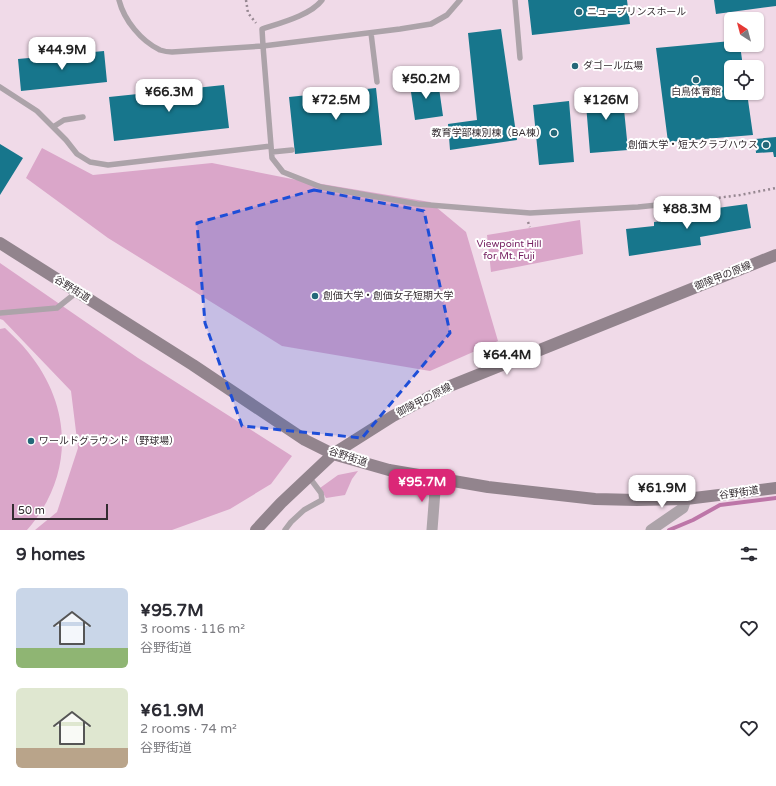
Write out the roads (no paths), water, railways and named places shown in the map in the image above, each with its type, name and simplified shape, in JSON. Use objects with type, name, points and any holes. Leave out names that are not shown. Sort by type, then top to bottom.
[{"type":"main road","name":"谷野街道","points":[[0,243],[193,365],[305,440],[333,454],[390,470],[488,487],[595,499],[686,499],[776,488]]},
{"type":"main road","name":"御陵甲の原線","points":[[256,530],[281,503],[333,454],[394,416],[450,386],[776,255]]},
{"type":"street","points":[[432,530],[436,478]]},
{"type":"street","points":[[655,529],[683,508],[686,499]]},
{"type":"lane","points":[[119,0],[125,16],[144,40],[160,50],[172,52],[262,46],[432,24],[447,15],[460,0]]},
{"type":"lane","points":[[322,0],[319,5],[302,14],[262,29],[262,46],[272,158],[283,172],[321,188],[417,204],[530,213],[638,207],[687,202]]},
{"type":"lane","points":[[515,0],[520,58]]},
{"type":"lane","points":[[371,33],[377,82]]},
{"type":"lane","points":[[0,87],[37,111],[66,140],[77,154],[90,162],[108,166],[271,149],[292,150]]},
{"type":"lane","points":[[53,127],[64,120],[83,117]]},
{"type":"lane","points":[[0,313],[57,308],[77,292]]},
{"type":"lane","points":[[284,530],[290,522],[304,510],[322,500],[321,493],[309,477]]},
{"type":"waterway","points":[[669,530],[693,520],[720,505],[776,498]]},
{"type":"place","name":"ニュープリンスホール","points":[[579,12]]},
{"type":"place","name":"ダゴール広場","points":[[575,66]]},
{"type":"place","name":"白鳥体育館","points":[[696,80]]},
{"type":"place","name":"教育学部棟別棟（BA棟）","points":[[554,133]]},
{"type":"place","name":"創価大学・短大クラブハウス","points":[[766,145]]},
{"type":"place","name":"創価大学・創価女子短期大学","points":[[315,296]]},
{"type":"place","name":"ワールドグラウンド（野球場）","points":[[31,441]]},
{"type":"park label","name":"Viewpoint Hill for Mt. Fuji","points":[[509,250]]}]
